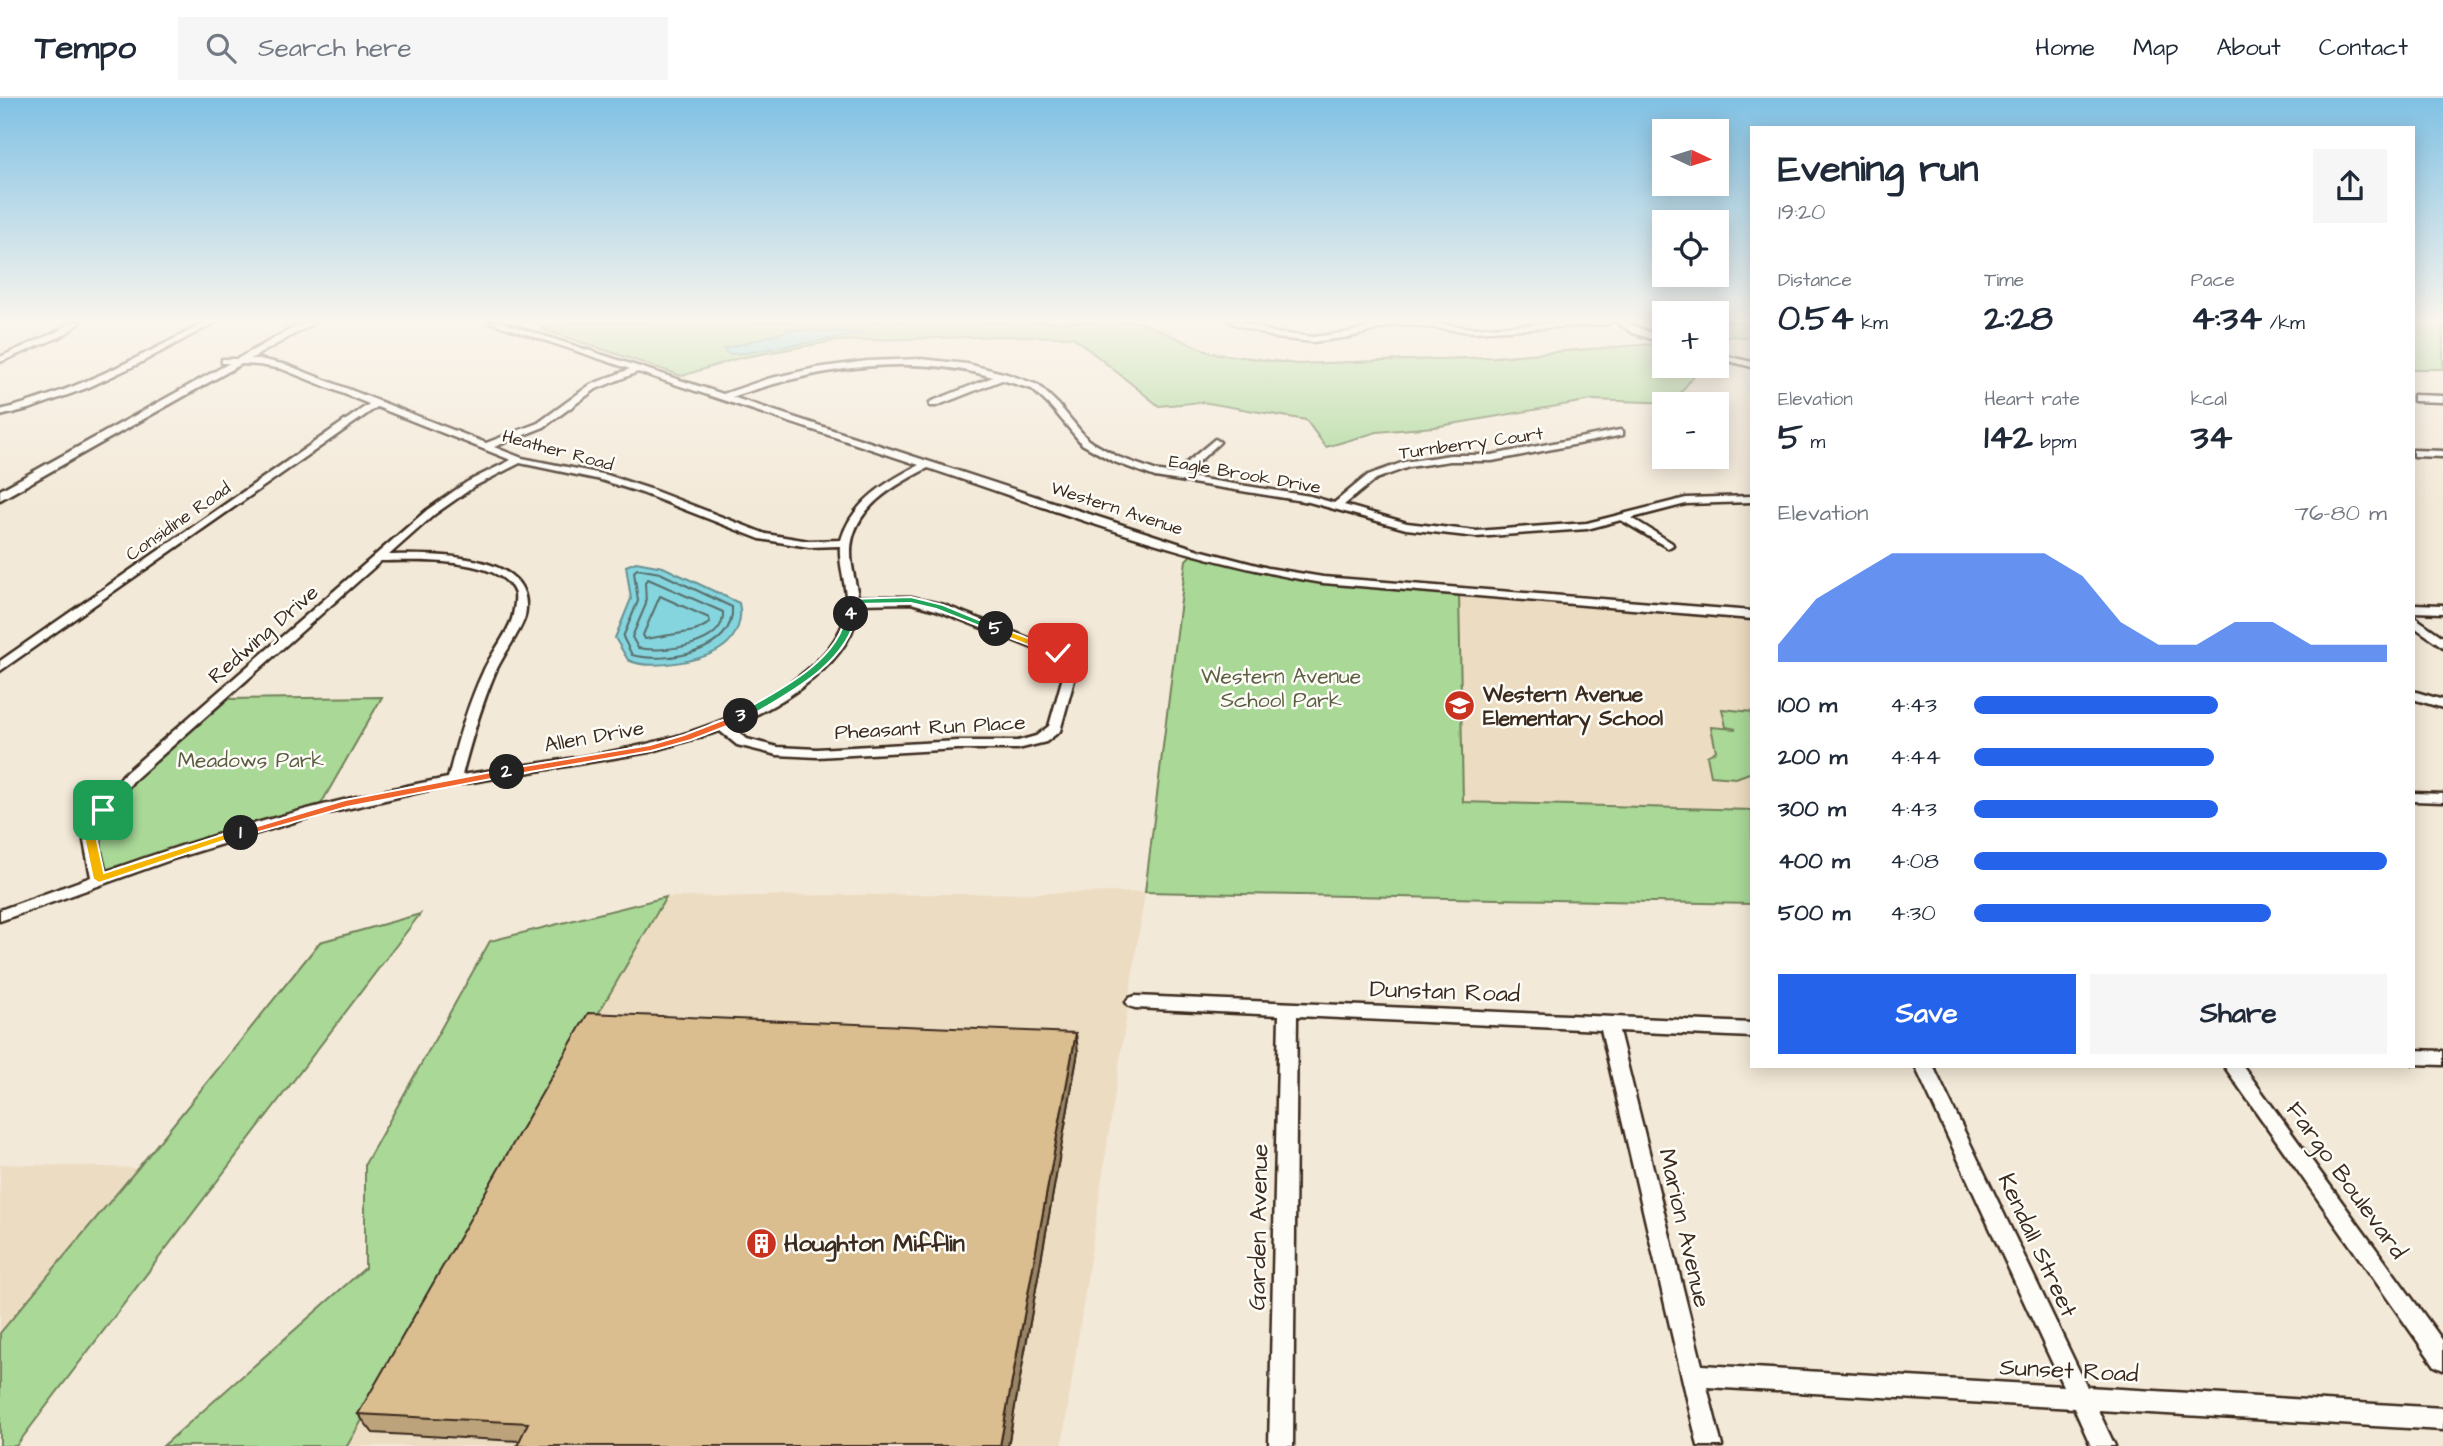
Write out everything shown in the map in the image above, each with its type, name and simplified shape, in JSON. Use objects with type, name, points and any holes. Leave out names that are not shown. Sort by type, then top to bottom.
[{"type":"main road","points":[[0,488],[183,385]]},
{"type":"main road","points":[[0,496],[199,385]]},
{"type":"street","points":[[0,414],[91,385]]},
{"type":"street","name":"Heather Road","points":[[330,385],[519,460],[603,477],[771,539],[809,544],[846,543]]},
{"type":"street","points":[[485,447],[541,425],[598,385]]},
{"type":"street","name":"Western Avenue","points":[[684,385],[1195,552],[1267,571],[1334,580],[1750,615]]},
{"type":"street","name":"Eagle Brook Drive","points":[[723,397],[758,385]]},
{"type":"street","points":[[933,404],[981,385]]},
{"type":"street","name":"Eagle Brook Drive","points":[[1029,385],[1035,387],[1055,406],[1074,430],[1097,450],[1136,467],[1174,479],[1281,494],[1406,526],[1476,534],[1541,531],[1587,526],[1686,501],[1750,499]]},
{"type":"street","points":[[2415,398],[2443,399]]},
{"type":"street","name":"Considine Road","points":[[0,667],[376,403]]},
{"type":"street","name":"Turnberry Court","points":[[1335,507],[1372,477],[1407,464],[1450,458],[1492,458],[1620,433]]},
{"type":"street","points":[[1174,479],[1215,442]]},
{"type":"street","points":[[2415,453],[2443,454]]},
{"type":"street","name":"Redwing Drive","points":[[99,879],[91,841],[103,810],[128,778],[450,498],[519,460]]},
{"type":"street","points":[[846,543],[855,520],[873,499],[897,481],[928,464]]},
{"type":"street","points":[[1623,517],[1668,545]]},
{"type":"street","name":"Allen Drive","points":[[0,916],[99,879],[223,838],[333,807],[454,780],[651,748],[722,725],[762,706],[803,680],[835,649],[850,621],[853,601],[846,543]]},
{"type":"street","points":[[380,558],[439,559],[484,565],[509,577],[517,585],[522,597],[519,617],[496,654],[473,706],[454,780]]},
{"type":"street","name":"Pheasant Run Place","points":[[722,725],[742,742],[777,751],[817,753],[957,745],[1018,746],[1041,739],[1055,727],[1072,666],[1068,658],[940,607],[911,600],[853,601]]},
{"type":"street","points":[[2415,608],[2443,609]]},
{"type":"street","points":[[2415,622],[2443,643]]},
{"type":"street","points":[[2415,696],[2443,704]]},
{"type":"street","points":[[2415,797],[2443,798]]},
{"type":"street","name":"Dunstan Road","points":[[1135,1002],[1750,1030]]},
{"type":"street","name":"Garden Avenue","points":[[1281,1446],[1287,1009]]},
{"type":"street","name":"Marion Avenue","points":[[1608,1023],[1710,1446]]},
{"type":"street","points":[[2415,1057],[2443,1058]]},
{"type":"street","name":"Kendall Street","points":[[1925,1068],[2103,1446]]},
{"type":"street","name":"Fargo Boulevard","points":[[2234,1068],[2443,1359]]},
{"type":"street","name":"Sunset Road","points":[[1693,1375],[2443,1419]]},
{"type":"shaded area","name":"Western Avenue Elementary School","points":[[1192,554],[1262,573],[1334,584],[1750,618],[1750,810],[1157,795],[1186,560]]},
{"type":"shaded area","name":"Houghton Mifflin","points":[[1145,892],[1062,1446],[347,1446],[666,897]]},
{"type":"shaded area","points":[[0,1164],[138,1168],[0,1333]]},
{"type":"green space","points":[[1133,385],[1687,385],[1681,392],[1652,392],[1652,402],[1592,400],[1434,427],[1377,432],[1326,447],[1306,420],[1202,402],[1159,406]]},
{"type":"green space","name":"Western Avenue School Park","points":[[1192,554],[1262,573],[1334,584],[1459,594],[1463,802],[1750,810],[1750,904],[1145,892],[1186,560]]},
{"type":"green space","name":"Meadows Park","points":[[382,697],[321,804],[107,869],[102,842],[107,822],[118,802],[152,763],[226,699]]},
{"type":"green space","points":[[1722,709],[1750,712],[1750,773],[1736,778],[1711,776],[1707,756],[1716,751],[1711,727],[1736,729],[1726,727]]},
{"type":"green space","points":[[666,897],[347,1446],[163,1446],[365,1268],[365,1164],[490,941]]},
{"type":"green space","points":[[420,914],[16,1446],[0,1446],[0,1333],[138,1168],[320,942]]},
{"type":"water","points":[[636,562],[663,567],[739,603],[739,621],[732,638],[714,652],[676,663],[649,665],[628,660],[615,638],[631,599],[626,566]]},
{"type":"building","name":"Houghton Mifflin","points":[[588,1013],[1076,1033],[1000,1446],[517,1446],[528,1423],[358,1414]]},
{"type":"place","name":"Western Avenue Elementary School","points":[[1460,706]]},
{"type":"place","name":"Houghton Mifflin","points":[[761,1243]]},
{"type":"route","points":[[103,810],[91,841],[99,879],[223,838],[345,803],[454,780],[651,748],[687,738],[762,706],[803,680],[835,649],[850,621],[853,601],[911,600],[940,607],[1058,653]]}]
